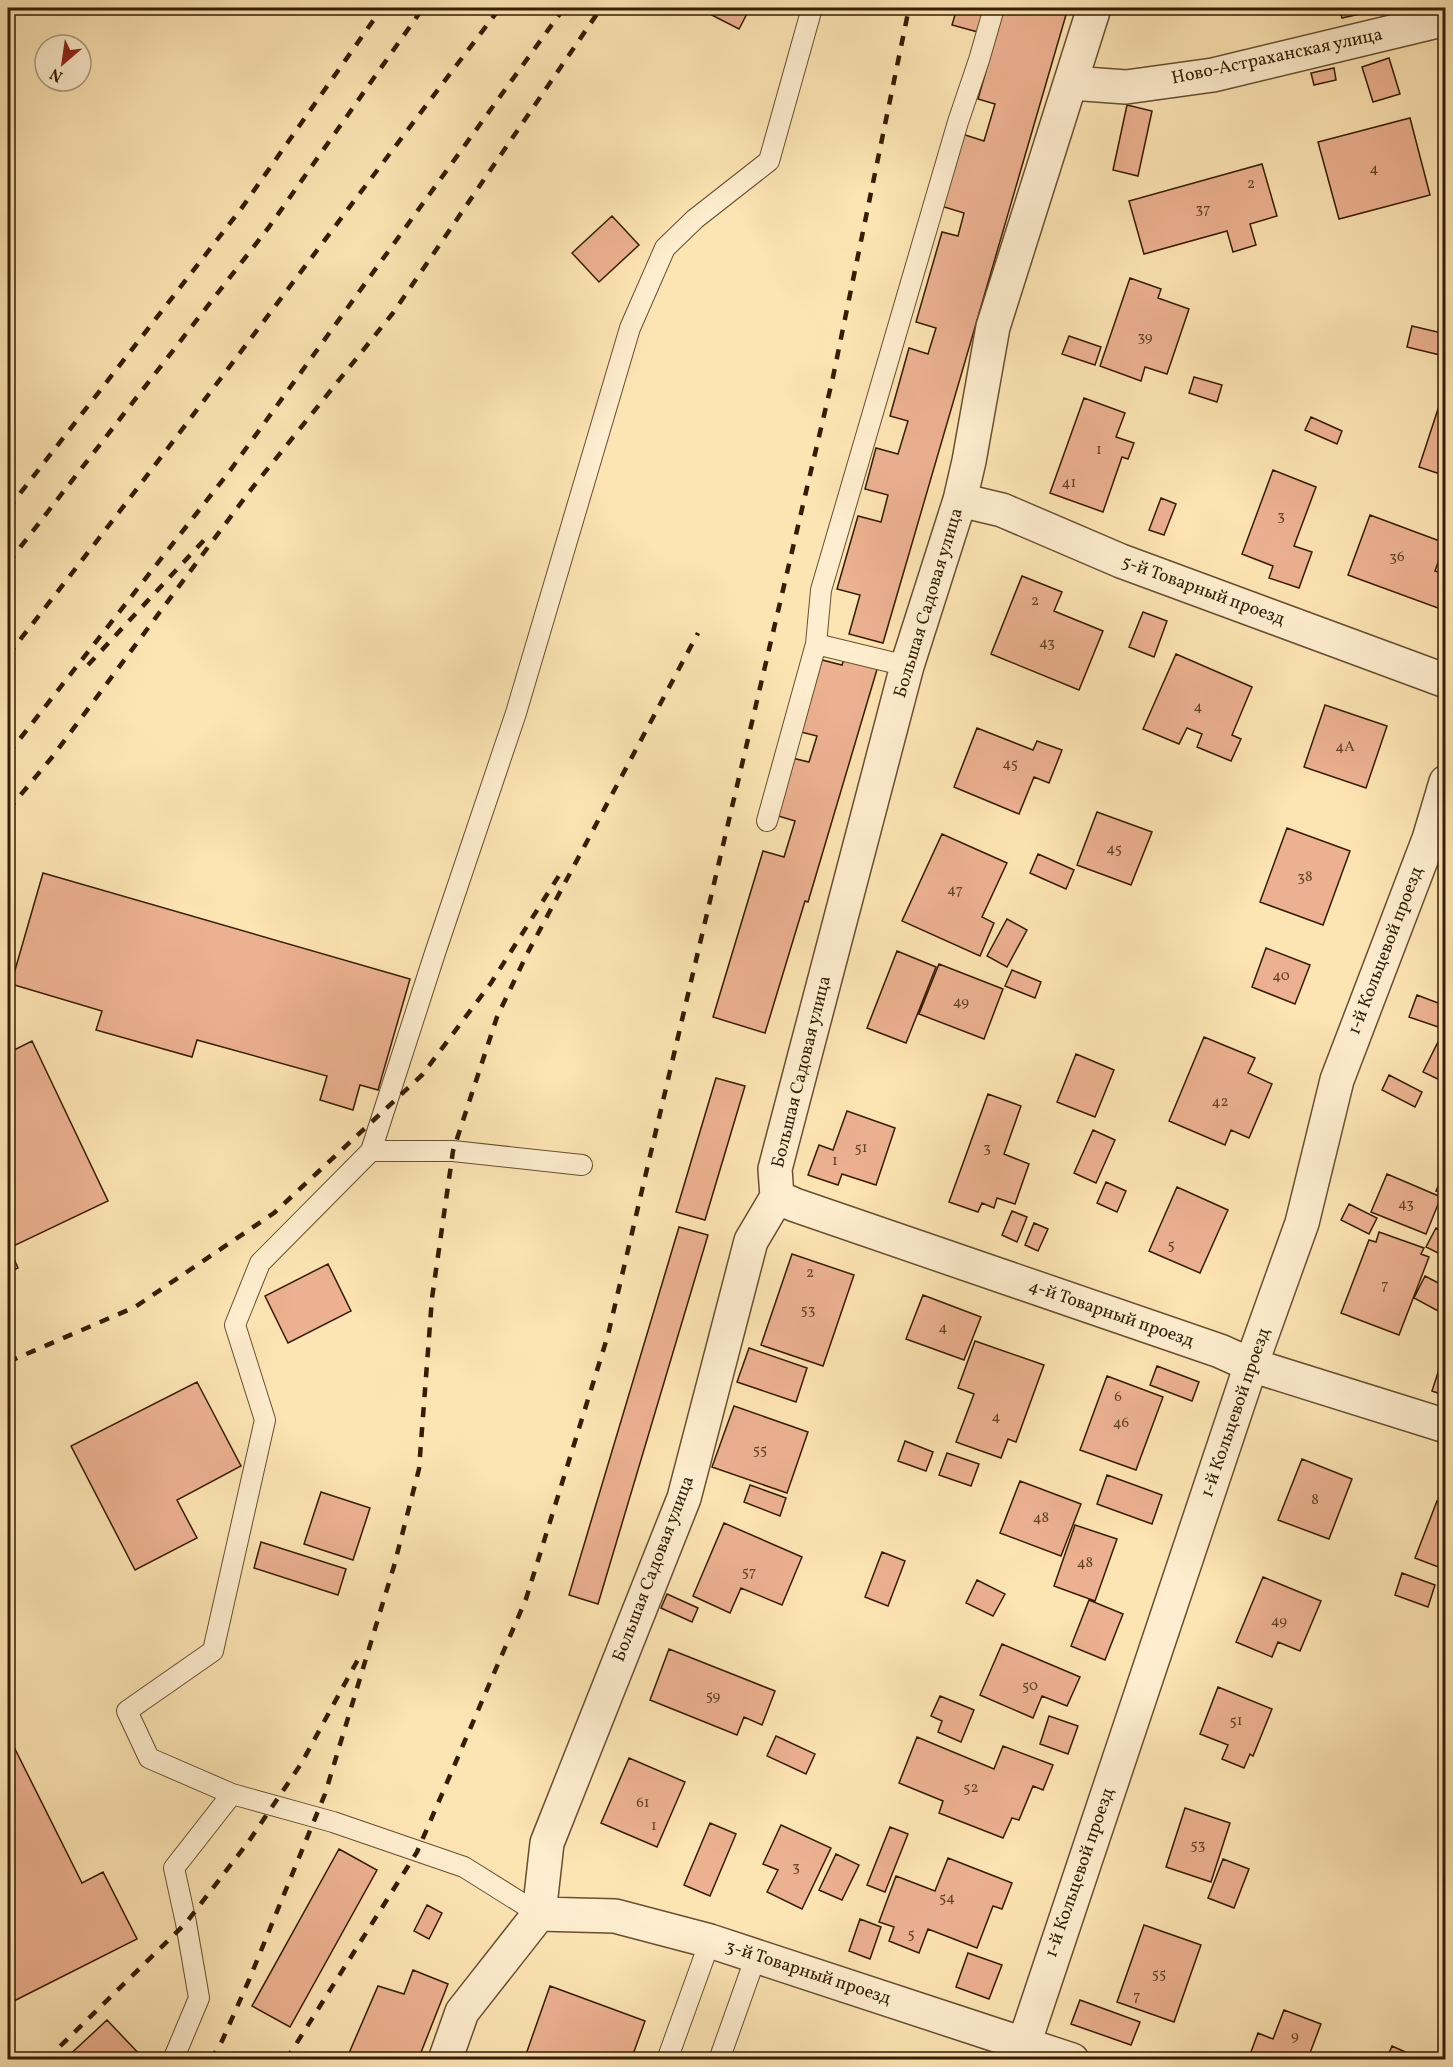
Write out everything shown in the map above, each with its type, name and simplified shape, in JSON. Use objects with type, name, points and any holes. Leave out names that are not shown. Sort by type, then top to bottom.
[{"type":"street","name":"Большая Садовая улица","points":[[538,1914],[547,1843],[684,1498],[751,1241],[777,1197],[775,1169],[907,666],[960,500],[993,327],[1094,8]]},
{"type":"street","name":"Ново-Астраханская улица","points":[[1071,82],[1126,87],[1213,75],[1446,19]]},
{"type":"street","name":"5-й Товарный проезд","points":[[960,500],[1002,510],[1121,561],[1446,681]]},
{"type":"street","name":"1-й Кольцевой проезд","points":[[1024,2044],[1251,1365],[1302,1223],[1337,1080],[1429,839],[1446,782]]},
{"type":"street","name":"4-й Товарный проезд","points":[[777,1197],[795,1206],[1220,1351],[1251,1365],[1446,1426]]},
{"type":"street","name":"3-й Товарный проезд","points":[[538,1914],[615,1916],[710,1941],[1072,2060]]},
{"type":"street","points":[[445,2060],[462,2012],[538,1914]]},
{"type":"lane","points":[[538,1914],[464,1867],[333,1822],[232,1794],[149,1758],[126,1711],[213,1651],[265,1420],[235,1325],[260,1263],[371,1151],[516,713],[630,328],[665,248],[695,219],[770,161],[812,8]]},
{"type":"lane","points":[[767,821],[816,644],[821,590],[958,122],[994,8]]},
{"type":"lane","points":[[816,644],[907,666]]},
{"type":"lane","points":[[371,1151],[453,1151],[582,1165]]},
{"type":"lane","points":[[173,2060],[199,1998],[174,1868],[232,1794]]},
{"type":"lane","points":[[667,2060],[710,1941]]},
{"type":"lane","points":[[719,2060],[756,1956]]},
{"type":"building","points":[[698,8],[750,8],[739,29]]},
{"type":"building","points":[[957,8],[985,8],[978,32],[952,25]]},
{"type":"building","points":[[1004,8],[1068,8],[883,643],[849,634],[860,595],[837,589],[858,516],[881,522],[888,495],[865,489],[876,448],[898,454],[908,421],[890,416],[909,348],[928,354],[936,328],[916,322],[942,232],[958,236],[964,213],[941,206],[962,134],[984,141],[995,104],[978,99]]},
{"type":"building","points":[[1339,8],[1386,8],[1342,18]]},
{"type":"building","points":[[1389,58],[1400,94],[1373,102],[1362,67]]},
{"type":"building","points":[[1334,68],[1336,80],[1314,85],[1311,73]]},
{"type":"building","points":[[1127,105],[1152,111],[1138,176],[1113,170]]},
{"type":"building","points":[[1410,118],[1430,195],[1339,219],[1318,142]]},
{"type":"building","points":[[1262,164],[1277,216],[1250,224],[1256,245],[1233,252],[1227,231],[1144,254],[1129,201]]},
{"type":"building","points":[[612,216],[639,245],[599,282],[572,253]]},
{"type":"building","points":[[1130,278],[1161,289],[1158,298],[1189,309],[1167,374],[1145,367],[1141,381],[1100,366]]},
{"type":"building","points":[[1412,326],[1446,334],[1444,356],[1407,347]]},
{"type":"building","points":[[1069,336],[1101,347],[1095,365],[1062,354]]},
{"type":"building","points":[[1194,377],[1222,385],[1217,402],[1189,393]]},
{"type":"building","points":[[1084,398],[1125,413],[1116,437],[1134,443],[1128,459],[1122,457],[1103,512],[1050,493]]},
{"type":"building","points":[[1439,406],[1446,408],[1446,476],[1419,467]]},
{"type":"building","points":[[1311,417],[1342,431],[1337,444],[1305,430]]},
{"type":"building","points":[[1273,470],[1316,487],[1294,546],[1312,552],[1299,588],[1269,578],[1273,566],[1242,554]]},
{"type":"building","points":[[1161,498],[1176,504],[1164,535],[1149,530]]},
{"type":"building","points":[[1370,515],[1445,543],[1435,571],[1446,574],[1446,611],[1348,575]]},
{"type":"building","points":[[1022,576],[1062,592],[1054,611],[1103,631],[1079,690],[991,654]]},
{"type":"building","points":[[1143,612],[1167,621],[1154,657],[1129,647]]},
{"type":"building","points":[[1176,654],[1252,687],[1232,735],[1241,739],[1231,761],[1197,747],[1202,734],[1187,728],[1179,744],[1143,729]]},
{"type":"building","points":[[845,656],[878,666],[808,902],[805,901],[765,1033],[713,1017],[763,851],[784,857],[795,821],[775,815],[792,758],[809,762],[817,736],[801,732],[822,660],[842,665]]},
{"type":"building","points":[[1325,705],[1387,726],[1366,788],[1304,767]]},
{"type":"building","points":[[977,728],[1033,750],[1037,741],[1062,750],[1049,783],[1034,777],[1019,814],[954,787]]},
{"type":"building","points":[[1097,812],[1152,832],[1131,885],[1077,865]]},
{"type":"building","points":[[1287,828],[1350,851],[1323,925],[1260,902]]},
{"type":"building","points":[[942,834],[1007,863],[982,917],[994,923],[980,956],[902,921]]},
{"type":"building","points":[[1038,854],[1074,870],[1066,889],[1030,873]]},
{"type":"building","points":[[43,873],[410,979],[378,1090],[360,1085],[353,1110],[320,1100],[327,1076],[197,1040],[192,1057],[96,1030],[102,1011],[11,984]]},
{"type":"building","points":[[1007,919],[1027,930],[1007,967],[987,956]]},
{"type":"building","points":[[1266,948],[1310,965],[1295,1004],[1252,987]]},
{"type":"building","points":[[897,951],[936,967],[906,1043],[867,1028]]},
{"type":"building","points":[[939,964],[1003,989],[984,1039],[919,1014]]},
{"type":"building","points":[[1012,970],[1041,982],[1035,998],[1005,986]]},
{"type":"building","points":[[1417,995],[1446,1006],[1444,1029],[1409,1017]]},
{"type":"building","points":[[1204,1037],[1255,1058],[1248,1073],[1272,1084],[1249,1138],[1231,1130],[1225,1145],[1169,1121]]},
{"type":"building","points":[[32,1041],[108,1201],[9,1248],[18,1268],[8,1273],[8,1053]]},
{"type":"building","points":[[1438,1042],[1446,1046],[1446,1083],[1423,1072]]},
{"type":"building","points":[[1076,1054],[1114,1070],[1095,1117],[1057,1102]]},
{"type":"building","points":[[1389,1075],[1422,1092],[1415,1107],[1382,1090]]},
{"type":"building","points":[[716,1078],[745,1086],[705,1220],[676,1212]]},
{"type":"building","points":[[988,1094],[1021,1106],[1004,1154],[1029,1164],[1015,1204],[997,1198],[994,1208],[982,1203],[978,1212],[949,1202]]},
{"type":"building","points":[[847,1111],[895,1128],[876,1185],[842,1174],[838,1185],[808,1175],[819,1145],[833,1150]]},
{"type":"building","points":[[1093,1130],[1115,1140],[1096,1183],[1074,1173]]},
{"type":"building","points":[[1446,1168],[1446,1195],[1436,1191]]},
{"type":"building","points":[[1387,1174],[1441,1197],[1426,1234],[1371,1212]]},
{"type":"building","points":[[1106,1182],[1126,1191],[1117,1212],[1097,1203]]},
{"type":"building","points":[[1177,1187],[1228,1210],[1200,1273],[1149,1251]]},
{"type":"building","points":[[1349,1204],[1377,1218],[1369,1234],[1341,1220]]},
{"type":"building","points":[[1012,1211],[1027,1217],[1017,1242],[1002,1235]]},
{"type":"building","points":[[1034,1223],[1048,1229],[1038,1251],[1025,1245]]},
{"type":"building","points":[[679,1227],[708,1235],[598,1604],[569,1595]]},
{"type":"building","points":[[1436,1228],[1446,1234],[1446,1257],[1426,1247]]},
{"type":"building","points":[[1379,1232],[1424,1248],[1421,1254],[1429,1257],[1399,1335],[1341,1313],[1369,1240],[1376,1242]]},
{"type":"building","points":[[792,1254],[854,1275],[823,1366],[761,1345]]},
{"type":"building","points":[[328,1264],[351,1311],[288,1343],[265,1296]]},
{"type":"building","points":[[1425,1276],[1446,1287],[1446,1302],[1440,1312],[1414,1298]]},
{"type":"building","points":[[923,1295],[981,1317],[964,1360],[906,1339]]},
{"type":"building","points":[[975,1341],[1044,1365],[1016,1442],[1008,1439],[1001,1458],[956,1442],[974,1394],[958,1388]]},
{"type":"building","points":[[749,1348],[807,1368],[796,1402],[737,1382]]},
{"type":"building","points":[[1443,1357],[1446,1358],[1446,1396],[1432,1391]]},
{"type":"building","points":[[1157,1366],[1199,1382],[1192,1401],[1150,1385]]},
{"type":"building","points":[[1107,1376],[1163,1397],[1136,1470],[1080,1450]]},
{"type":"building","points":[[197,1382],[241,1466],[177,1500],[197,1538],[135,1570],[71,1446]]},
{"type":"building","points":[[734,1406],[808,1432],[787,1493],[712,1467]]},
{"type":"building","points":[[905,1441],[933,1452],[926,1471],[898,1461]]},
{"type":"building","points":[[947,1453],[979,1464],[971,1486],[939,1475]]},
{"type":"building","points":[[1302,1459],[1352,1479],[1329,1539],[1278,1520]]},
{"type":"building","points":[[1107,1475],[1162,1495],[1152,1524],[1097,1504]]},
{"type":"building","points":[[1020,1481],[1081,1504],[1061,1556],[1000,1533]]},
{"type":"building","points":[[750,1485],[786,1498],[780,1516],[744,1502]]},
{"type":"building","points":[[321,1492],[370,1508],[353,1560],[304,1544]]},
{"type":"building","points":[[1437,1501],[1446,1504],[1446,1570],[1415,1558]]},
{"type":"building","points":[[724,1523],[802,1557],[782,1605],[741,1588],[730,1613],[693,1596]]},
{"type":"building","points":[[1075,1525],[1117,1539],[1095,1601],[1054,1586]]},
{"type":"building","points":[[261,1542],[346,1569],[338,1595],[254,1568]]},
{"type":"building","points":[[882,1552],[905,1561],[888,1606],[865,1597]]},
{"type":"building","points":[[1402,1573],[1435,1585],[1428,1607],[1395,1595]]},
{"type":"building","points":[[1263,1577],[1321,1601],[1300,1651],[1278,1642],[1272,1657],[1236,1642]]},
{"type":"building","points":[[977,1580],[1005,1594],[993,1616],[966,1603]]},
{"type":"building","points":[[667,1594],[698,1608],[692,1622],[661,1608]]},
{"type":"building","points":[[1089,1600],[1123,1614],[1105,1660],[1071,1646]]},
{"type":"building","points":[[1002,1644],[1080,1677],[1067,1706],[1042,1696],[1033,1718],[980,1695]]},
{"type":"building","points":[[669,1649],[775,1691],[762,1725],[744,1717],[737,1735],[650,1700]]},
{"type":"building","points":[[1218,1687],[1272,1709],[1253,1756],[1250,1754],[1244,1768],[1222,1759],[1228,1745],[1200,1734]]},
{"type":"building","points":[[940,1696],[974,1710],[961,1742],[938,1732],[942,1721],[931,1716]]},
{"type":"building","points":[[1049,1716],[1078,1726],[1068,1754],[1040,1744]]},
{"type":"building","points":[[8,1735],[82,1883],[103,1872],[137,1939],[8,2004]]},
{"type":"building","points":[[776,1736],[815,1754],[806,1774],[767,1756]]},
{"type":"building","points":[[917,1737],[994,1769],[1003,1746],[1053,1765],[1043,1790],[1033,1786],[1019,1820],[1012,1818],[1003,1838],[939,1813],[943,1801],[899,1783]]},
{"type":"building","points":[[629,1758],[685,1782],[657,1847],[601,1823]]},
{"type":"building","points":[[1185,1808],[1230,1823],[1211,1882],[1166,1867]]},
{"type":"building","points":[[710,1823],[736,1834],[710,1896],[684,1885]]},
{"type":"building","points":[[781,1825],[831,1848],[802,1909],[767,1892],[778,1870],[763,1864]]},
{"type":"building","points":[[890,1827],[908,1834],[885,1892],[867,1885]]},
{"type":"building","points":[[339,1849],[377,1870],[290,2027],[252,2006]]},
{"type":"building","points":[[836,1854],[859,1865],[842,1900],[819,1890]]},
{"type":"building","points":[[948,1858],[1012,1883],[1002,1909],[993,1906],[977,1948],[928,1929],[919,1953],[889,1941],[894,1927],[879,1922],[896,1876],[935,1891]]},
{"type":"building","points":[[1223,1859],[1249,1869],[1234,1908],[1208,1898]]},
{"type":"building","points":[[427,1905],[442,1913],[429,1939],[414,1931]]},
{"type":"building","points":[[860,1919],[881,1927],[870,1959],[849,1951]]},
{"type":"building","points":[[1144,1925],[1201,1945],[1174,2022],[1117,2002]]},
{"type":"building","points":[[968,1953],[1002,1965],[989,1999],[956,1987]]},
{"type":"building","points":[[413,1970],[448,1984],[418,2060],[346,2060],[378,1986],[404,1994]]},
{"type":"building","points":[[550,1986],[645,2021],[631,2060],[524,2060]]},
{"type":"building","points":[[1080,2000],[1140,2022],[1131,2045],[1071,2024]]},
{"type":"building","points":[[1284,2010],[1321,2024],[1310,2053],[1328,2060],[1248,2060],[1258,2033],[1273,2039]]},
{"type":"building","points":[[107,2020],[143,2058],[142,2060],[64,2060]]},
{"type":"building","points":[[1392,2046],[1414,2056],[1413,2060],[1386,2060]]},
{"type":"railway","points":[[8,509],[241,209],[382,8]]},
{"type":"railway","points":[[8,563],[269,227],[423,8]]},
{"type":"railway","points":[[8,655],[500,8]]},
{"type":"railway","points":[[8,754],[229,472],[564,8]]},
{"type":"railway","points":[[8,810],[53,756],[249,492],[393,313],[601,8]]},
{"type":"railway","points":[[286,2060],[417,1852],[526,1599],[608,1335],[833,377],[909,8]]},
{"type":"railway","points":[[88,665],[206,538]]},
{"type":"railway","points":[[211,2060],[249,1980],[325,1794],[394,1566],[419,1469],[432,1298],[453,1151],[497,1017],[527,954],[698,633]]},
{"type":"railway","points":[[8,1362],[135,1307],[274,1213],[422,1075],[491,983],[560,874]]},
{"type":"railway","points":[[46,2060],[186,1923],[249,1841],[301,1764],[362,1652]]}]
